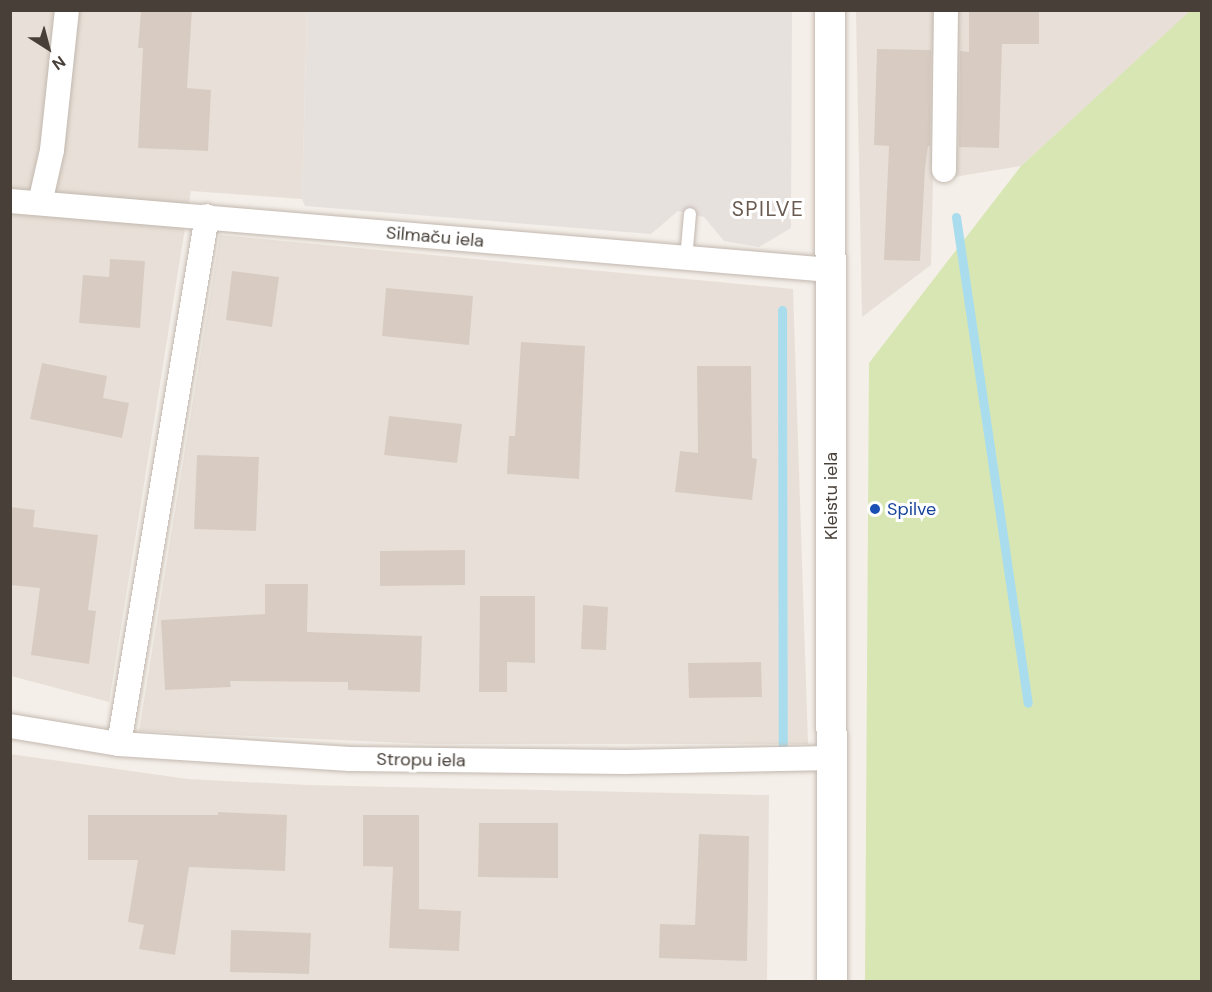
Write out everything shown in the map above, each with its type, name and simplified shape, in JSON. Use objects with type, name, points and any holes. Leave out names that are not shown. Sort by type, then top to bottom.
[{"type":"street","points":[[40,203],[52,150],[67,10]]},
{"type":"street","name":"Kleistu iela","points":[[830,10],[832,981]]},
{"type":"street","points":[[944,170],[946,10]]},
{"type":"street","name":"Silmaču iela","points":[[10,201],[830,270]]},
{"type":"street","points":[[119,744],[207,216]]},
{"type":"street","name":"Stropu iela","points":[[11,728],[119,744],[350,759],[626,762],[833,758]]},
{"type":"lane","points":[[686,259],[690,214]]},
{"type":"shaded area","points":[[10,11],[307,11],[302,199],[191,191],[109,702],[11,676]]},
{"type":"shaded area","points":[[307,11],[792,11],[791,228],[759,247],[724,241],[704,217],[678,211],[651,234],[305,206],[302,199]]},
{"type":"shaded area","points":[[856,11],[937,11],[931,265],[862,317]]},
{"type":"shaded area","points":[[959,11],[1191,11],[1021,166],[954,177]]},
{"type":"shaded area","points":[[220,235],[793,289],[808,744],[429,744],[139,731]]},
{"type":"shaded area","points":[[10,754],[188,779],[308,785],[769,795],[767,981],[11,981]]},
{"type":"green space","points":[[1191,10],[1202,11],[1201,981],[865,981],[869,363],[1021,166]]},
{"type":"building","points":[[141,10],[192,10],[187,88],[211,90],[208,151],[138,148],[143,48],[138,48]]},
{"type":"building","points":[[969,10],[1039,10],[1039,44],[1002,44],[999,148],[959,147],[960,51],[969,52]]},
{"type":"building","points":[[877,49],[931,50],[930,146],[928,146],[925,169],[920,261],[884,260],[889,146],[874,145]]},
{"type":"building","points":[[110,259],[145,261],[140,328],[79,323],[83,275],[109,277]]},
{"type":"building","points":[[232,271],[279,277],[272,327],[226,320]]},
{"type":"building","points":[[386,288],[473,296],[469,345],[382,336]]},
{"type":"building","points":[[521,342],[585,346],[579,479],[507,474],[509,436],[515,436]]},
{"type":"building","points":[[42,363],[107,376],[103,398],[129,403],[122,438],[30,419]]},
{"type":"building","points":[[697,366],[751,366],[752,458],[757,459],[752,500],[675,492],[680,451],[698,453]]},
{"type":"building","points":[[389,416],[462,424],[457,463],[384,455]]},
{"type":"building","points":[[197,455],[259,457],[256,531],[194,529]]},
{"type":"building","points":[[10,507],[35,510],[33,527],[98,535],[88,610],[96,611],[89,664],[31,655],[40,588],[10,585]]},
{"type":"building","points":[[465,550],[465,585],[380,586],[380,551]]},
{"type":"building","points":[[265,584],[308,584],[307,632],[422,636],[420,692],[348,690],[348,682],[230,681],[231,687],[165,690],[161,620],[265,614]]},
{"type":"building","points":[[480,596],[535,596],[535,663],[507,662],[507,692],[479,692]]},
{"type":"building","points":[[583,605],[608,607],[606,650],[581,649]]},
{"type":"building","points":[[761,662],[762,697],[689,698],[688,663]]},
{"type":"building","points":[[218,812],[287,815],[285,871],[189,867],[175,955],[139,949],[144,925],[128,922],[138,860],[88,860],[88,815],[218,815]]},
{"type":"building","points":[[363,815],[419,815],[419,909],[461,911],[459,951],[389,948],[393,867],[363,866]]},
{"type":"building","points":[[479,823],[558,823],[558,878],[478,877]]},
{"type":"building","points":[[699,834],[749,836],[747,961],[659,958],[660,924],[695,925]]},
{"type":"building","points":[[231,930],[311,933],[309,974],[230,972]]},
{"type":"waterway","points":[[956,217],[1028,703]]},
{"type":"waterway","points":[[782,310],[783,748]]},
{"type":"place","name":"Spilve","points":[[875,509]]},
{"type":"district","name":"SPILVE","points":[[768,209]]}]
